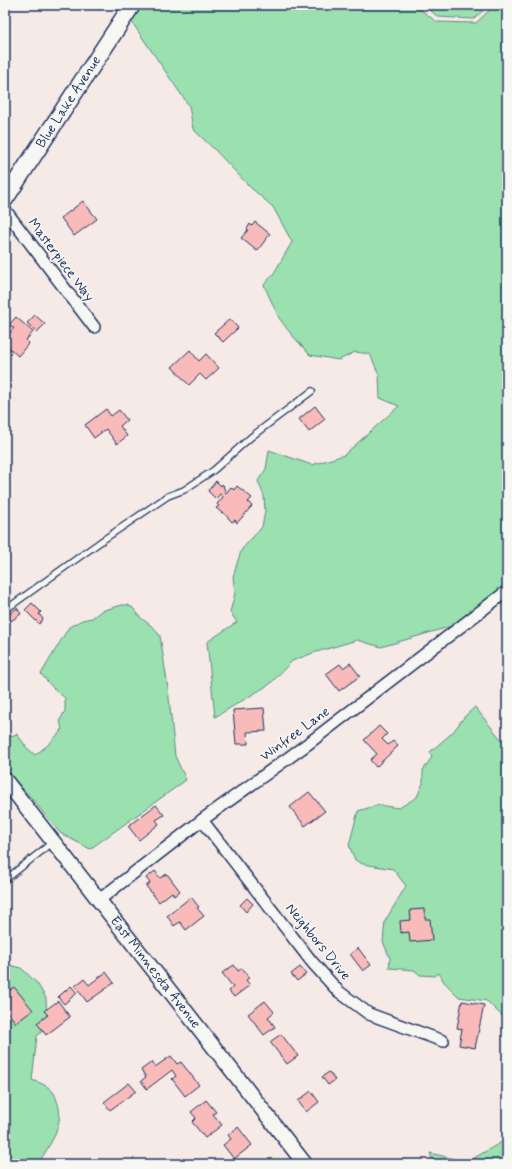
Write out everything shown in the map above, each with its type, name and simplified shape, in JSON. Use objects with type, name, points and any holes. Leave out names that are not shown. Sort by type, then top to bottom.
[{"type":"main road","name":"Blue Lake Avenue","points":[[5,199],[132,5]]},
{"type":"street","name":"Masterpiece Way","points":[[5,210],[94,327]]},
{"type":"street","name":"Winfree Lane","points":[[99,900],[202,820],[309,743],[507,591]]},
{"type":"street","name":"East Minnesota Avenue","points":[[5,780],[305,1164]]},
{"type":"street","name":"Neighbors Drive","points":[[202,820],[312,962],[338,991],[369,1014],[443,1041]]},
{"type":"lane","points":[[5,610],[168,496],[184,490],[214,470],[252,437],[312,391]]},
{"type":"lane","points":[[5,880],[53,842]]},
{"type":"green space","points":[[138,5],[414,5],[437,22],[476,23],[495,5],[507,5],[507,585],[452,626],[381,647],[357,640],[292,661],[270,684],[215,717],[207,642],[237,622],[230,612],[235,593],[233,577],[242,549],[262,527],[265,511],[264,496],[258,481],[266,469],[269,450],[312,465],[344,455],[399,406],[380,398],[379,375],[370,354],[355,352],[339,360],[310,355],[279,318],[264,285],[274,273],[292,242],[273,207],[250,187],[193,129],[189,106],[129,18]]},
{"type":"green space","points":[[424,5],[489,5],[474,19],[438,17]]},
{"type":"green space","points":[[122,605],[128,605],[133,608],[141,618],[154,628],[160,636],[168,688],[175,756],[186,780],[90,849],[60,833],[5,769],[5,738],[17,734],[27,748],[35,755],[48,745],[62,730],[60,720],[65,711],[65,698],[54,689],[41,674],[69,627],[82,620],[92,618],[101,611]]},
{"type":"green space","points":[[475,707],[507,747],[507,1016],[501,1015],[487,1001],[459,997],[444,982],[439,973],[435,976],[420,975],[414,970],[389,968],[390,958],[383,942],[385,921],[406,886],[393,869],[363,864],[355,860],[349,845],[358,811],[378,805],[399,808],[417,797],[423,783],[423,770],[432,757],[430,752],[453,732],[465,716]]},
{"type":"green space","points":[[5,964],[21,968],[37,983],[46,998],[47,1027],[37,1036],[32,1080],[46,1086],[54,1093],[59,1109],[59,1118],[55,1134],[38,1164],[5,1164]]},
{"type":"green space","points":[[507,1139],[507,1164],[434,1164],[430,1153],[467,1162]]},
{"type":"building","points":[[83,201],[97,219],[74,236],[61,218]]},
{"type":"building","points":[[255,222],[270,234],[257,251],[241,238],[248,230],[247,229],[250,224],[252,226]]},
{"type":"building","points":[[35,315],[45,324],[37,332],[27,323]]},
{"type":"building","points":[[16,317],[33,332],[26,340],[29,343],[18,356],[5,344],[5,338],[14,328],[9,325]]},
{"type":"building","points":[[230,319],[238,328],[223,342],[214,333]]},
{"type":"building","points":[[190,350],[199,361],[206,354],[219,368],[206,380],[200,374],[189,385],[172,367]]},
{"type":"building","points":[[315,406],[325,419],[309,432],[299,419]]},
{"type":"building","points":[[106,409],[111,416],[119,410],[127,420],[120,426],[127,436],[117,444],[106,429],[94,438],[85,425]]},
{"type":"building","points":[[216,481],[221,486],[222,484],[224,486],[224,491],[226,493],[231,487],[234,490],[237,486],[252,498],[248,502],[252,506],[237,523],[235,520],[232,522],[223,512],[222,513],[216,508],[219,506],[217,504],[223,497],[220,494],[216,499],[208,491]]},
{"type":"building","points":[[32,603],[41,612],[39,614],[43,619],[39,624],[25,610]]},
{"type":"building","points":[[17,608],[21,614],[11,621],[7,616]]},
{"type":"building","points":[[350,663],[360,676],[339,691],[326,674],[340,664],[343,668]]},
{"type":"building","points":[[264,708],[266,731],[247,732],[248,744],[236,744],[233,710]]},
{"type":"building","points":[[379,726],[387,734],[382,739],[388,745],[393,741],[398,746],[376,767],[370,760],[377,754],[364,740]]},
{"type":"building","points":[[309,792],[325,811],[305,826],[290,807]]},
{"type":"building","points":[[156,805],[164,815],[156,820],[159,824],[139,840],[128,826]]},
{"type":"building","points":[[155,871],[160,878],[167,874],[180,891],[174,896],[172,892],[159,902],[146,886],[150,883],[146,878]]},
{"type":"building","points":[[191,897],[199,907],[197,908],[204,916],[186,930],[180,922],[174,926],[167,916]]},
{"type":"building","points":[[247,898],[253,904],[246,912],[240,905]]},
{"type":"building","points":[[424,909],[425,919],[430,919],[432,940],[410,942],[409,932],[401,933],[400,921],[411,920],[410,910]]},
{"type":"building","points":[[358,948],[371,965],[363,971],[350,954]]},
{"type":"building","points":[[234,965],[238,971],[242,968],[249,978],[246,980],[250,985],[234,997],[229,991],[233,987],[222,973]]},
{"type":"building","points":[[300,967],[306,974],[297,981],[291,974]]},
{"type":"building","points":[[106,972],[114,983],[87,1002],[75,986],[84,979],[89,985]]},
{"type":"building","points":[[71,986],[77,993],[64,1004],[58,997]]},
{"type":"building","points":[[14,987],[33,1010],[16,1023],[5,1009],[5,994]]},
{"type":"building","points":[[58,1001],[70,1017],[46,1035],[37,1023],[48,1015],[44,1011]]},
{"type":"building","points":[[265,1001],[274,1012],[268,1017],[275,1027],[264,1035],[248,1014]]},
{"type":"building","points":[[462,1001],[484,1005],[475,1048],[459,1045],[462,1029],[457,1028]]},
{"type":"building","points":[[281,1034],[298,1056],[287,1064],[270,1042]]},
{"type":"building","points":[[171,1056],[177,1064],[181,1062],[199,1085],[185,1096],[172,1079],[176,1076],[172,1070],[147,1089],[141,1081],[146,1077],[141,1070],[152,1062],[155,1067]]},
{"type":"building","points":[[329,1072],[335,1080],[328,1085],[322,1077]]},
{"type":"building","points":[[129,1083],[136,1091],[110,1110],[104,1102]]},
{"type":"building","points":[[311,1091],[319,1102],[306,1112],[298,1101]]},
{"type":"building","points":[[206,1100],[216,1112],[213,1114],[222,1125],[205,1138],[192,1122],[196,1118],[191,1112]]},
{"type":"building","points":[[238,1127],[252,1145],[234,1159],[223,1145],[231,1139],[228,1135]]},
{"type":"building","points":[[273,1160],[277,1164],[268,1164]]}]
